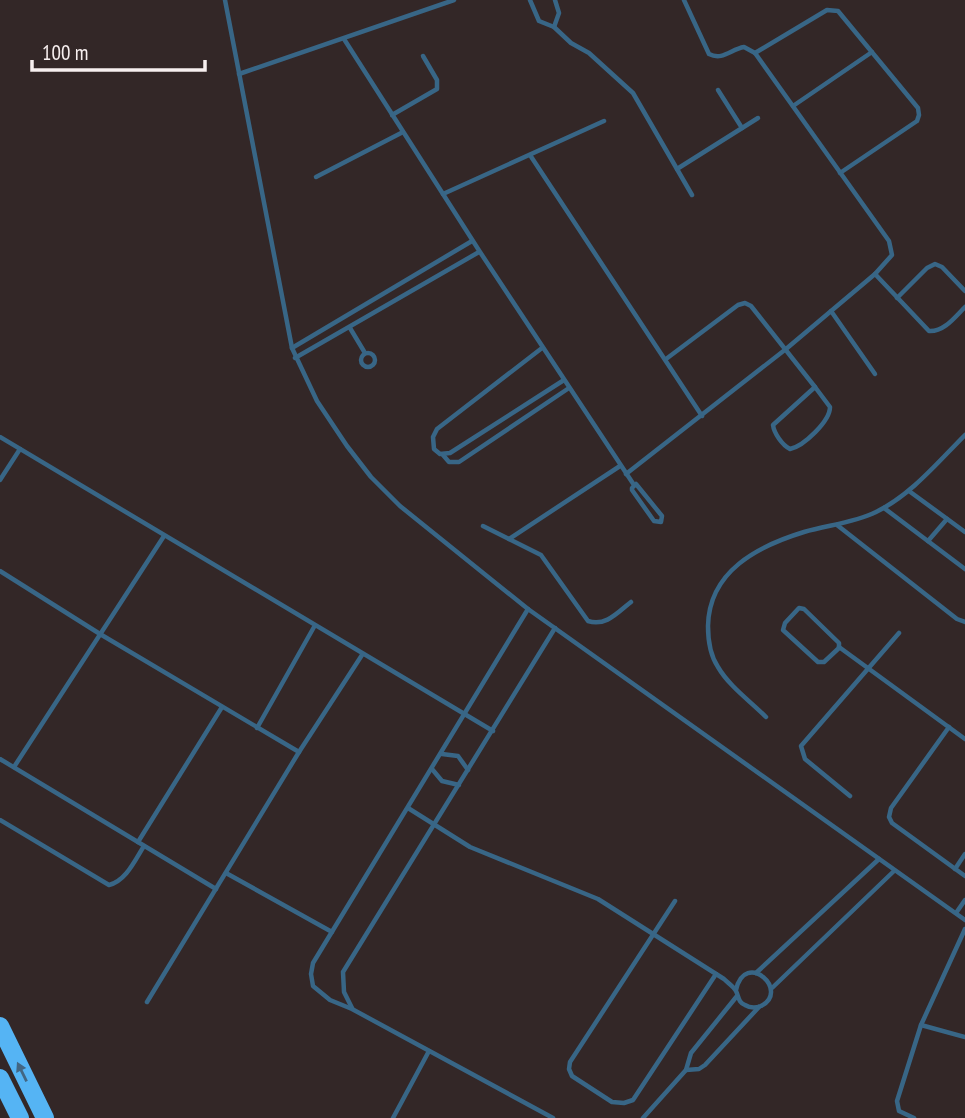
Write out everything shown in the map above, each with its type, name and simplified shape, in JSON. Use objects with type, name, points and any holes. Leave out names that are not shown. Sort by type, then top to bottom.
[{"type":"highway","points":[[0,1026],[45,1118]]},
{"type":"highway","points":[[0,1078],[20,1118]]},
{"type":"lane","points":[[225,0],[295,358],[317,401],[371,477],[400,506],[527,609],[965,920]]},
{"type":"lane","points":[[239,74],[454,0]]},
{"type":"lane","points":[[530,0],[539,20],[554,27],[571,43],[589,53],[633,93],[692,195]]},
{"type":"lane","points":[[554,27],[559,13],[555,0]]},
{"type":"lane","points":[[626,474],[786,349],[891,259],[891,245],[755,53],[744,47],[722,56],[709,54],[684,0]]},
{"type":"lane","points":[[755,53],[823,12],[832,9],[838,11],[918,108],[919,118],[840,173]]},
{"type":"lane","points":[[344,39],[472,241],[620,466],[634,485],[639,485],[662,516],[661,522],[654,521],[632,491],[634,485]]},
{"type":"lane","points":[[793,106],[872,52]]},
{"type":"lane","points":[[392,115],[437,89],[437,80],[423,56]]},
{"type":"lane","points":[[718,90],[742,128]]},
{"type":"lane","points":[[677,169],[758,118]]},
{"type":"lane","points":[[443,194],[604,121]]},
{"type":"lane","points":[[316,177],[402,132]]},
{"type":"lane","points":[[530,155],[702,416]]},
{"type":"lane","points":[[292,348],[472,241]]},
{"type":"lane","points":[[295,358],[480,251]]},
{"type":"lane","points":[[897,298],[935,264],[942,267],[965,291]]},
{"type":"lane","points":[[875,274],[925,328],[934,332],[965,307]]},
{"type":"lane","points":[[666,359],[738,305],[745,303],[751,306],[786,349],[815,387],[830,407],[828,419],[797,447],[790,449],[775,432],[773,425],[815,387]]},
{"type":"lane","points":[[831,311],[875,374]]},
{"type":"lane","points":[[350,328],[365,353]]},
{"type":"lane","points":[[542,348],[437,429],[433,437],[434,449],[443,455],[446,461],[456,463],[569,388]]},
{"type":"lane","points":[[443,455],[564,380]]},
{"type":"lane","points":[[527,404],[533,412]]},
{"type":"lane","points":[[491,426],[498,436]]},
{"type":"lane","points":[[766,717],[716,665],[708,631],[713,598],[724,578],[747,557],[794,536],[864,517],[884,508],[909,491],[965,435]]},
{"type":"lane","points":[[0,437],[493,732]]},
{"type":"lane","points":[[0,480],[20,449]]},
{"type":"lane","points":[[509,539],[620,466]]},
{"type":"lane","points":[[909,491],[965,532]]},
{"type":"lane","points":[[884,508],[964,566]]},
{"type":"lane","points":[[928,541],[947,519]]},
{"type":"lane","points":[[837,524],[957,619],[965,622]]},
{"type":"lane","points":[[483,526],[541,555],[588,621],[604,622],[631,602]]},
{"type":"lane","points":[[14,767],[164,536]]},
{"type":"lane","points":[[0,571],[100,635],[299,752]]},
{"type":"lane","points":[[527,609],[465,716],[313,963],[311,974],[313,986],[330,1000],[352,1009],[553,1118]]},
{"type":"lane","points":[[839,647],[824,662],[818,662],[785,632],[783,625],[796,610],[804,609],[838,641],[839,647],[965,739]]},
{"type":"lane","points":[[257,728],[314,626]]},
{"type":"lane","points":[[352,1009],[341,981],[343,972],[555,628]]},
{"type":"lane","points":[[850,796],[805,759],[802,746],[899,633]]},
{"type":"lane","points":[[147,1002],[299,752],[362,655]]},
{"type":"lane","points":[[138,842],[222,707]]},
{"type":"lane","points":[[949,727],[891,808],[889,817],[892,823],[965,876]]},
{"type":"lane","points":[[441,754],[458,756],[468,771]]},
{"type":"lane","points":[[0,759],[216,889]]},
{"type":"lane","points":[[432,769],[442,781],[459,785]]},
{"type":"lane","points":[[408,808],[470,847],[598,900],[716,974],[737,993],[746,1006],[759,1007]]},
{"type":"lane","points":[[0,820],[109,885],[124,877],[145,846]]},
{"type":"lane","points":[[955,869],[965,854]]},
{"type":"lane","points":[[643,1118],[686,1070],[691,1053],[737,993],[743,976],[756,973],[879,859]]},
{"type":"lane","points":[[686,1070],[699,1069],[705,1065],[768,1000],[771,989],[894,870]]},
{"type":"lane","points":[[226,873],[332,932]]},
{"type":"lane","points":[[956,913],[965,900]]},
{"type":"lane","points":[[675,901],[570,1062],[570,1072],[576,1079],[616,1103],[632,1100],[716,974]]},
{"type":"lane","points":[[914,1118],[900,1111],[897,1101],[921,1025],[965,929]]},
{"type":"lane","points":[[756,973],[766,978],[771,989]]},
{"type":"lane","points":[[921,1025],[965,1037]]},
{"type":"lane","points":[[393,1118],[429,1051]]}]
